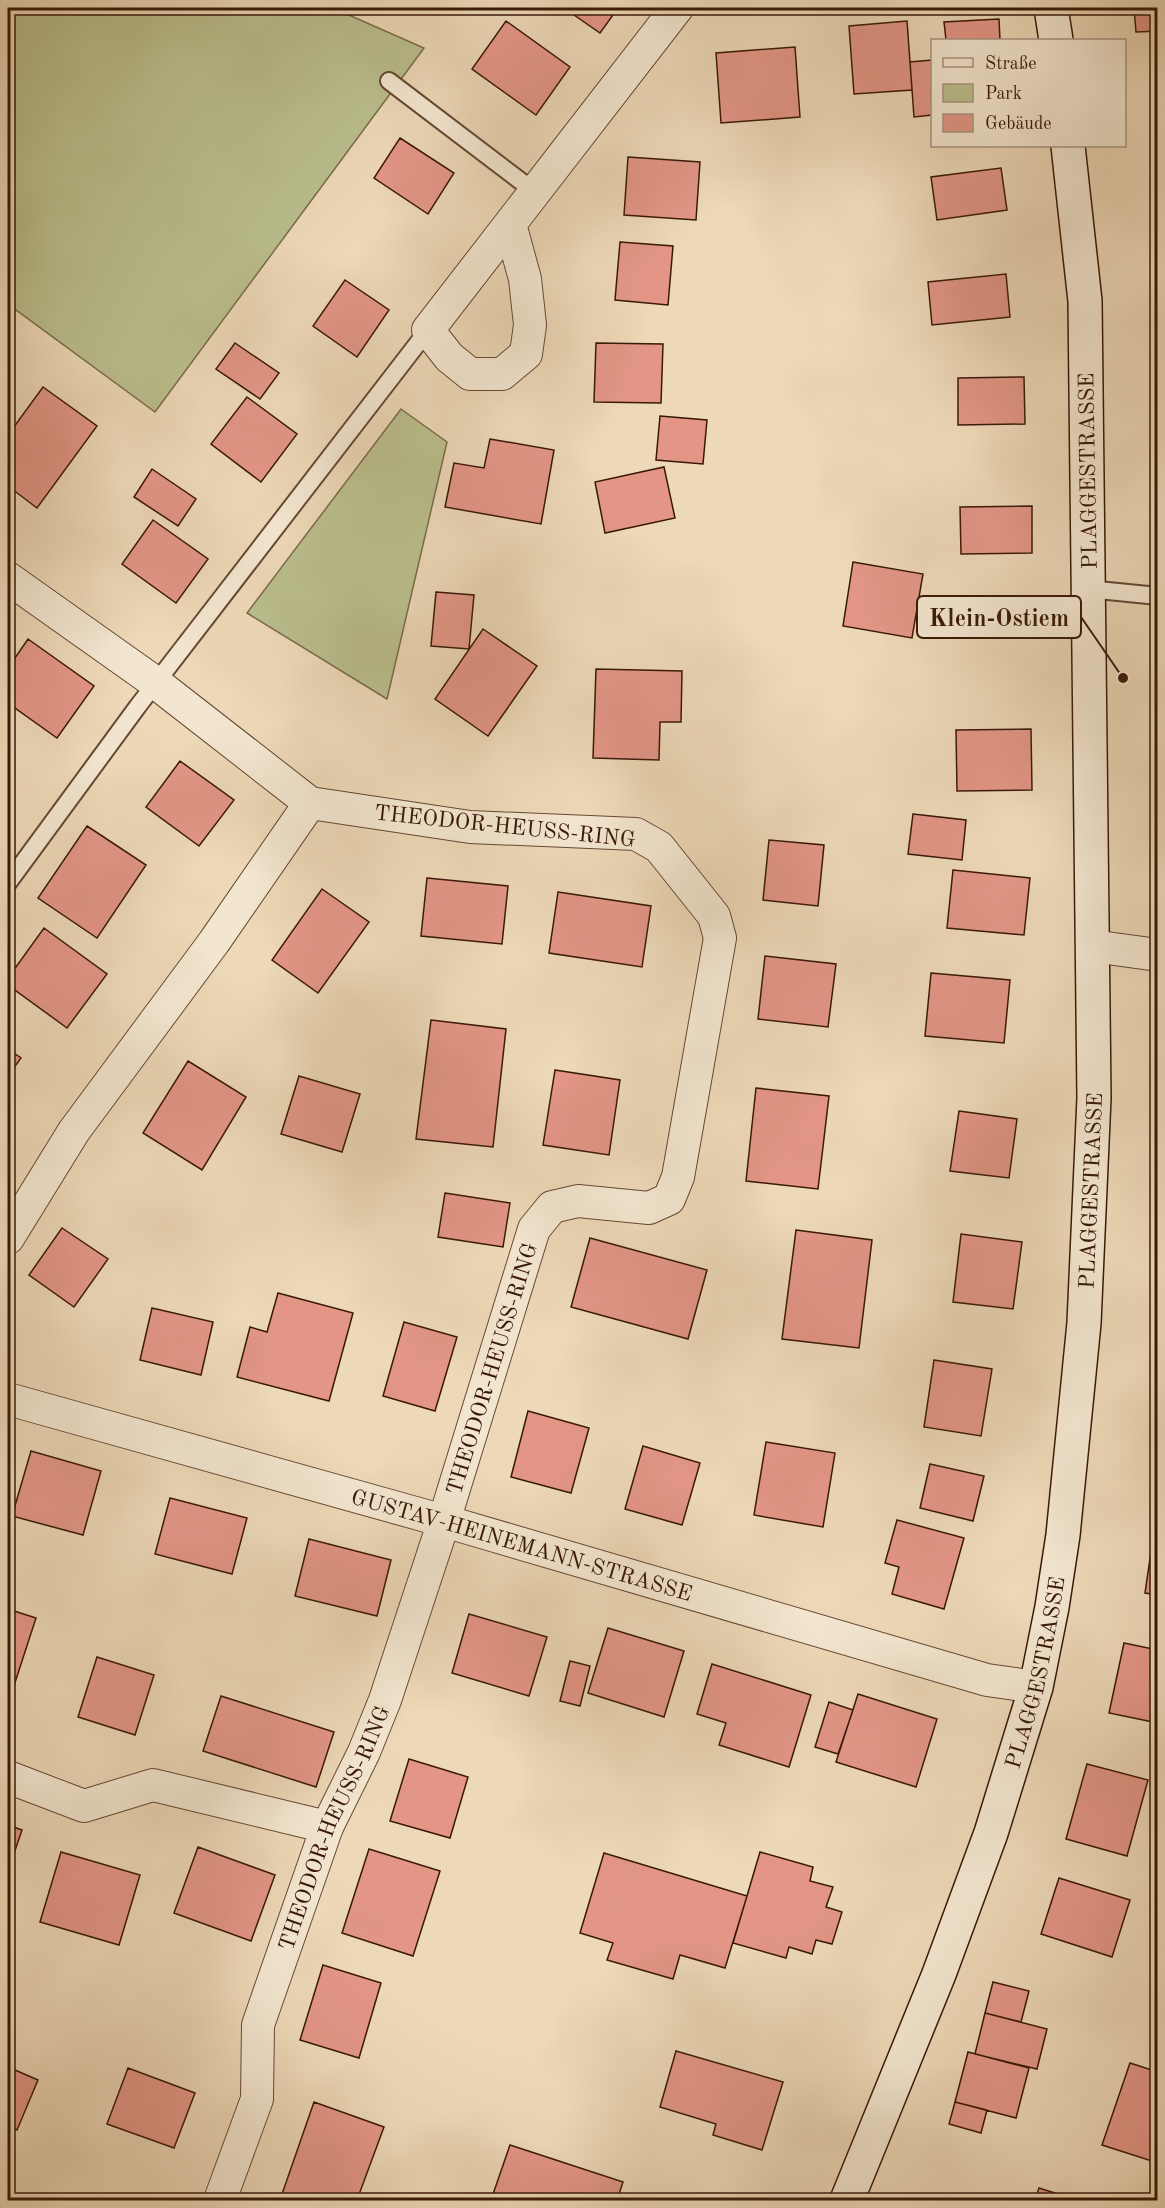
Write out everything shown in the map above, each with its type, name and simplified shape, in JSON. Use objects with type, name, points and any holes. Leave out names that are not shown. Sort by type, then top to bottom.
[{"type":"street","points":[[510,224],[525,279],[530,325],[526,354],[502,374],[470,374],[450,357],[428,330],[677,8]]},
{"type":"street","points":[[1051,8],[1056,39]]},
{"type":"street","name":"PLAGGESTRASSE","points":[[848,2200],[946,1956],[991,1833],[1036,1687],[1063,1535],[1084,1323],[1094,1098],[1085,301],[1068,147]]},
{"type":"street","name":"THEODOR-HEUSS-RING","points":[[8,578],[156,683],[310,803],[470,827],[636,834],[659,847],[714,916],[720,938],[678,1177],[669,1199],[649,1208],[578,1201],[552,1207],[534,1229],[444,1521],[385,1700],[364,1752],[327,1827],[258,2025],[257,2099],[220,2200]]},
{"type":"street","points":[[8,1238],[74,1131],[214,942],[310,803]]},
{"type":"street","points":[[1092,946],[1158,955]]},
{"type":"street","name":"GUSTAV-HEINEMANN-STRASSE","points":[[8,1399],[444,1521],[987,1680],[1036,1687]]},
{"type":"street","points":[[8,1778],[84,1806],[153,1785],[327,1827]]},
{"type":"lane","points":[[389,81],[535,192]]},
{"type":"lane","points":[[8,883],[156,683],[428,330]]},
{"type":"lane","points":[[1088,589],[1158,596]]},
{"type":"green space","points":[[8,8],[333,8],[424,48],[155,412],[8,304]]},
{"type":"green space","points":[[401,409],[447,442],[387,699],[247,613]]},
{"type":"building","points":[[564,8],[618,8],[600,33]]},
{"type":"building","points":[[1134,8],[1158,8],[1158,31],[1136,32]]},
{"type":"building","points":[[999,19],[1000,39],[946,39],[944,22]]},
{"type":"building","points":[[506,21],[570,67],[536,115],[472,69]]},
{"type":"building","points":[[907,21],[912,90],[854,94],[849,26]]},
{"type":"building","points":[[795,47],[800,117],[721,123],[716,53]]},
{"type":"building","points":[[931,60],[931,115],[914,117],[910,62]]},
{"type":"building","points":[[400,138],[454,173],[428,214],[374,178]]},
{"type":"building","points":[[628,157],[700,162],[696,220],[624,215]]},
{"type":"building","points":[[1001,168],[1007,210],[937,220],[931,177]]},
{"type":"building","points":[[620,242],[673,246],[668,305],[615,300]]},
{"type":"building","points":[[1006,274],[1010,317],[932,325],[928,282]]},
{"type":"building","points":[[345,280],[389,310],[357,357],[313,326]]},
{"type":"building","points":[[235,343],[279,373],[260,399],[216,369]]},
{"type":"building","points":[[596,343],[663,344],[661,403],[594,402]]},
{"type":"building","points":[[1024,377],[1025,424],[958,425],[958,378]]},
{"type":"building","points":[[43,387],[97,426],[37,508],[8,486],[8,435]]},
{"type":"building","points":[[247,397],[297,434],[261,482],[211,444]]},
{"type":"building","points":[[660,416],[707,420],[703,464],[656,460]]},
{"type":"building","points":[[490,439],[554,450],[541,524],[445,507],[454,463],[484,468]]},
{"type":"building","points":[[664,467],[675,518],[605,533],[595,482]]},
{"type":"building","points":[[152,469],[196,499],[178,526],[134,497]]},
{"type":"building","points":[[1032,506],[1032,553],[961,554],[960,507]]},
{"type":"building","points":[[153,520],[208,559],[176,603],[122,564]]},
{"type":"building","points":[[853,562],[923,574],[912,638],[843,626]]},
{"type":"building","points":[[436,592],[474,595],[469,649],[431,646]]},
{"type":"building","points":[[483,629],[537,666],[488,736],[435,699]]},
{"type":"building","points":[[28,639],[94,686],[57,738],[8,703],[8,668]]},
{"type":"building","points":[[596,669],[682,671],[681,722],[660,722],[659,760],[593,758]]},
{"type":"building","points":[[1031,729],[1032,790],[957,791],[956,730]]},
{"type":"building","points":[[180,761],[234,800],[199,846],[146,807]]},
{"type":"building","points":[[1158,768],[1158,812],[1152,811]]},
{"type":"building","points":[[913,814],[966,820],[962,860],[908,854]]},
{"type":"building","points":[[87,826],[146,865],[97,938],[38,898]]},
{"type":"building","points":[[769,840],[824,845],[818,906],[763,900]]},
{"type":"building","points":[[953,870],[1030,878],[1024,935],[947,928]]},
{"type":"building","points":[[427,878],[508,886],[502,944],[421,936]]},
{"type":"building","points":[[322,889],[369,922],[318,993],[272,960]]},
{"type":"building","points":[[558,892],[651,906],[642,967],[549,953]]},
{"type":"building","points":[[44,928],[107,974],[67,1028],[8,985],[8,978]]},
{"type":"building","points":[[765,956],[836,964],[828,1027],[758,1019]]},
{"type":"building","points":[[931,973],[1010,980],[1004,1043],[925,1036]]},
{"type":"building","points":[[431,1020],[506,1029],[493,1147],[416,1139]]},
{"type":"building","points":[[8,1049],[21,1058],[8,1076]]},
{"type":"building","points":[[188,1061],[246,1097],[202,1170],[143,1133]]},
{"type":"building","points":[[555,1070],[620,1080],[609,1155],[543,1145]]},
{"type":"building","points":[[299,1076],[360,1094],[342,1152],[281,1134]]},
{"type":"building","points":[[756,1088],[829,1096],[818,1189],[746,1181]]},
{"type":"building","points":[[959,1111],[1017,1119],[1009,1178],[950,1171]]},
{"type":"building","points":[[445,1193],[510,1203],[503,1247],[438,1237]]},
{"type":"building","points":[[62,1228],[108,1259],[74,1307],[29,1275]]},
{"type":"building","points":[[796,1230],[872,1240],[859,1348],[782,1339]]},
{"type":"building","points":[[961,1234],[1022,1242],[1013,1309],[953,1302]]},
{"type":"building","points":[[590,1238],[707,1270],[688,1339],[571,1307]]},
{"type":"building","points":[[278,1293],[353,1313],[329,1401],[237,1377],[250,1327],[267,1332]]},
{"type":"building","points":[[152,1308],[213,1322],[201,1375],[140,1360]]},
{"type":"building","points":[[404,1322],[457,1337],[435,1411],[383,1396]]},
{"type":"building","points":[[934,1360],[992,1369],[981,1436],[924,1427]]},
{"type":"building","points":[[528,1411],[589,1428],[571,1493],[511,1477]]},
{"type":"building","points":[[766,1442],[835,1453],[823,1527],[754,1515]]},
{"type":"building","points":[[643,1446],[700,1463],[682,1525],[625,1509]]},
{"type":"building","points":[[31,1451],[101,1471],[83,1535],[12,1516]]},
{"type":"building","points":[[930,1464],[984,1476],[973,1521],[920,1508]]},
{"type":"building","points":[[170,1498],[247,1518],[232,1574],[155,1554]]},
{"type":"building","points":[[1158,1503],[1158,1595],[1145,1593]]},
{"type":"building","points":[[897,1520],[964,1538],[944,1609],[892,1594],[899,1567],[885,1563]]},
{"type":"building","points":[[309,1539],[391,1560],[377,1616],[295,1596]]},
{"type":"building","points":[[8,1609],[36,1618],[8,1704]]},
{"type":"building","points":[[469,1614],[547,1637],[529,1696],[452,1673]]},
{"type":"building","points":[[608,1628],[684,1651],[664,1717],[588,1693]]},
{"type":"building","points":[[1124,1643],[1158,1650],[1158,1723],[1109,1713]]},
{"type":"building","points":[[97,1657],[154,1675],[135,1735],[78,1717]]},
{"type":"building","points":[[570,1661],[590,1666],[580,1706],[560,1701]]},
{"type":"building","points":[[712,1664],[811,1695],[789,1767],[719,1745],[726,1723],[697,1714]]},
{"type":"building","points":[[858,1694],[937,1719],[916,1787],[836,1762]]},
{"type":"building","points":[[221,1696],[334,1732],[316,1787],[203,1751]]},
{"type":"building","points":[[829,1702],[853,1710],[838,1754],[815,1747]]},
{"type":"building","points":[[409,1759],[468,1777],[450,1838],[390,1821]]},
{"type":"building","points":[[1087,1764],[1148,1780],[1127,1856],[1066,1839]]},
{"type":"building","points":[[8,1825],[22,1830],[8,1871]]},
{"type":"building","points":[[198,1847],[275,1875],[251,1941],[174,1913]]},
{"type":"building","points":[[369,1849],[440,1871],[413,1956],[342,1933]]},
{"type":"building","points":[[61,1852],[140,1875],[119,1945],[40,1922]]},
{"type":"building","points":[[760,1852],[813,1867],[810,1881],[833,1887],[826,1907],[842,1912],[832,1944],[816,1940],[812,1954],[789,1947],[786,1958],[733,1943]]},
{"type":"building","points":[[604,1853],[747,1896],[725,1968],[680,1955],[673,1979],[607,1960],[613,1943],[580,1933]]},
{"type":"building","points":[[1059,1878],[1130,1900],[1112,1957],[1041,1934]]},
{"type":"building","points":[[323,1965],[381,1983],[359,2058],[300,2040]]},
{"type":"building","points":[[993,1982],[1029,1991],[1021,2022],[985,2013]]},
{"type":"building","points":[[985,2013],[1047,2029],[1037,2069],[975,2054]]},
{"type":"building","points":[[676,2051],[783,2082],[762,2150],[713,2135],[716,2124],[660,2107]]},
{"type":"building","points":[[968,2052],[1029,2068],[1016,2118],[955,2102]]},
{"type":"building","points":[[1130,2063],[1158,2072],[1158,2163],[1102,2145]]},
{"type":"building","points":[[8,2067],[38,2080],[17,2130],[8,2125]]},
{"type":"building","points":[[128,2068],[195,2093],[174,2148],[107,2124]]},
{"type":"building","points":[[314,2102],[384,2127],[357,2200],[290,2200],[281,2197]]},
{"type":"building","points":[[955,2102],[987,2110],[981,2133],[949,2124]]},
{"type":"building","points":[[510,2145],[623,2182],[617,2200],[491,2200]]},
{"type":"building","points":[[1039,2188],[1077,2200],[1035,2200]]},
{"type":"place","name":"Klein-Ostiem","points":[[1123,678]]}]
